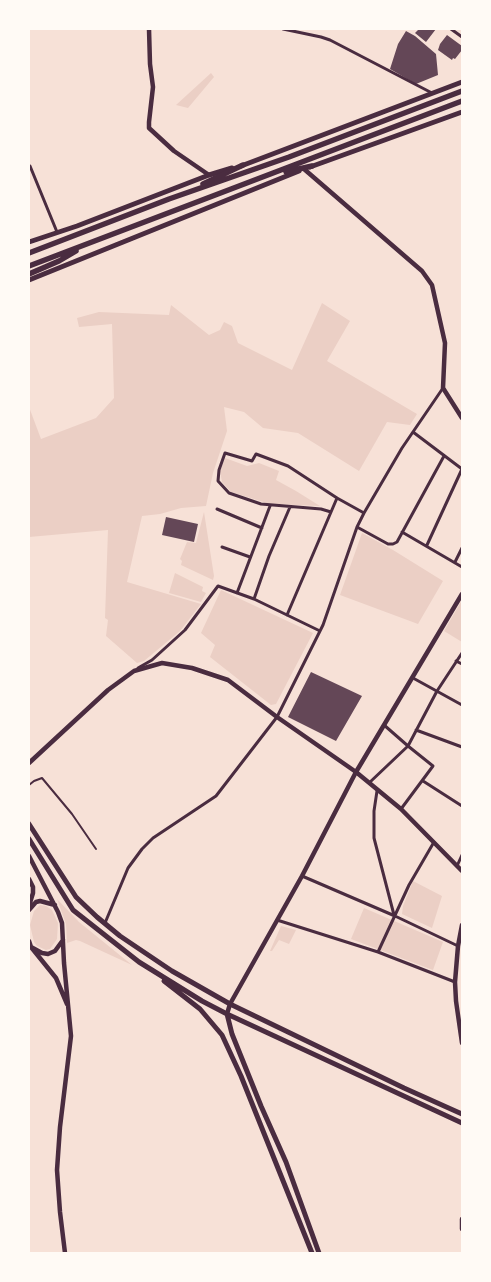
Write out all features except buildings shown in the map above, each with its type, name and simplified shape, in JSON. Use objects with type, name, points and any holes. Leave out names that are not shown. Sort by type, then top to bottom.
[{"type":"highway","points":[[29,254],[169,199],[462,91]]},
{"type":"highway","points":[[29,266],[462,101]]},
{"type":"highway","points":[[169,199],[242,165]]},
{"type":"highway","points":[[264,177],[312,166]]},
{"type":"highway","points":[[29,274],[59,261],[88,244]]},
{"type":"main road","points":[[29,242],[209,175],[242,165],[462,82]]},
{"type":"main road","points":[[29,280],[304,169],[462,112]]},
{"type":"main road","points":[[29,824],[76,897],[104,924],[120,936],[172,971],[230,1004],[398,1086],[462,1113],[462,1124],[202,1002],[139,962]]},
{"type":"main road","points":[[29,839],[73,910],[200,1009],[222,1035],[241,1076],[312,1253]]},
{"type":"main road","points":[[227,1014],[232,1034],[260,1106],[286,1162],[319,1253]]},
{"type":"main road","points":[[232,1034],[235,1024],[244,1022]]},
{"type":"street","points":[[149,29],[153,87],[148,122],[149,128],[174,150],[209,175]]},
{"type":"street","points":[[283,29],[330,40],[432,93]]},
{"type":"street","points":[[451,29],[462,37]]},
{"type":"street","points":[[30,166],[57,232]]},
{"type":"street","points":[[104,924],[128,868],[142,849],[153,838],[216,796],[277,718],[320,631],[357,527],[364,513],[412,432],[443,388],[445,343],[432,284],[422,271],[304,169]]},
{"type":"street","points":[[443,388],[462,418]]},
{"type":"street","points":[[412,432],[462,469],[426,545]]},
{"type":"street","points":[[331,512],[321,509],[270,506],[229,493],[218,481],[219,470],[225,453],[252,461],[256,454],[288,466],[364,513]]},
{"type":"street","points":[[357,527],[390,545],[396,542],[444,456]]},
{"type":"street","points":[[287,615],[337,498]]},
{"type":"street","points":[[237,593],[270,506]]},
{"type":"street","points":[[254,599],[269,556],[290,507]]},
{"type":"street","points":[[217,509],[262,528]]},
{"type":"street","points":[[402,532],[462,567]]},
{"type":"street","points":[[222,547],[250,557]]},
{"type":"street","points":[[455,562],[462,548]]},
{"type":"street","points":[[29,763],[108,690],[152,660],[185,630],[218,586],[254,599],[320,631]]},
{"type":"street","points":[[227,1014],[230,1004],[302,876],[356,772],[462,594]]},
{"type":"street","points":[[369,783],[408,746],[437,691],[462,653]]},
{"type":"street","points":[[456,661],[462,664]]},
{"type":"street","points":[[134,671],[162,663],[192,668],[228,680],[277,718],[356,772],[401,809],[462,871]]},
{"type":"street","points":[[413,678],[462,705]]},
{"type":"street","points":[[384,725],[433,766],[401,809]]},
{"type":"street","points":[[416,730],[462,747]]},
{"type":"street","points":[[423,781],[462,806]]},
{"type":"street","points":[[377,791],[374,811],[374,838],[395,916]]},
{"type":"street","points":[[378,952],[409,885],[434,842]]},
{"type":"street","points":[[457,866],[462,855]]},
{"type":"street","points":[[29,856],[55,905],[62,924],[71,1036],[57,1170],[65,1253]]},
{"type":"street","points":[[302,876],[395,916],[458,946]]},
{"type":"street","points":[[29,879],[33,887],[33,893],[29,908]]},
{"type":"street","points":[[29,908],[40,901],[55,905]]},
{"type":"street","points":[[278,920],[378,952],[455,982]]},
{"type":"street","points":[[462,925],[455,982],[462,1043]]},
{"type":"street","points":[[30,944],[42,953],[48,954],[55,951],[63,940]]},
{"type":"street","points":[[30,944],[56,978],[69,1008]]},
{"type":"street","points":[[456,1001],[462,1003]]},
{"type":"street","points":[[462,1219],[462,1229]]},
{"type":"lane","points":[[29,785],[42,778],[72,814],[96,849]]},
{"type":"shaded area","points":[[211,73],[214,77],[188,108],[176,105]]},
{"type":"shaded area","points":[[322,303],[350,321],[327,361],[417,414],[410,425],[387,422],[359,471],[298,433],[263,428],[244,412],[224,407],[227,431],[213,473],[206,506],[181,508],[160,514],[142,516],[127,582],[201,604],[180,631],[144,661],[137,663],[106,636],[108,620],[105,618],[108,530],[29,537],[29,407],[41,439],[96,418],[114,398],[112,324],[79,327],[77,318],[99,312],[169,315],[171,305],[209,335],[220,330],[224,322],[232,326],[238,343],[292,370]]},
{"type":"shaded area","points":[[225,458],[247,466],[259,463],[279,471],[276,480],[320,506],[270,504],[231,492],[222,482],[220,471]]},
{"type":"shaded area","points":[[204,512],[214,576],[213,580],[181,565],[182,561],[180,559],[187,542],[196,543]]},
{"type":"shaded area","points":[[362,533],[443,581],[418,624],[340,595]]},
{"type":"shaded area","points":[[175,573],[203,587],[202,591],[206,593],[201,602],[169,593]]},
{"type":"shaded area","points":[[221,590],[313,633],[276,704],[271,705],[210,657],[215,645],[201,633]]},
{"type":"shaded area","points":[[462,600],[462,642],[444,631]]},
{"type":"shaded area","points":[[413,881],[442,896],[432,928],[402,914],[403,906]]},
{"type":"shaded area","points":[[57,899],[79,922],[132,965],[80,941],[76,940],[67,943],[66,924]]},
{"type":"shaded area","points":[[40,905],[52,910],[58,923],[57,939],[50,949],[46,950],[37,946],[34,942],[30,925],[34,911]]},
{"type":"shaded area","points":[[364,908],[443,942],[433,970],[351,939]]},
{"type":"shaded area","points":[[281,926],[296,930],[289,944],[279,940],[272,951],[270,951]]}]
